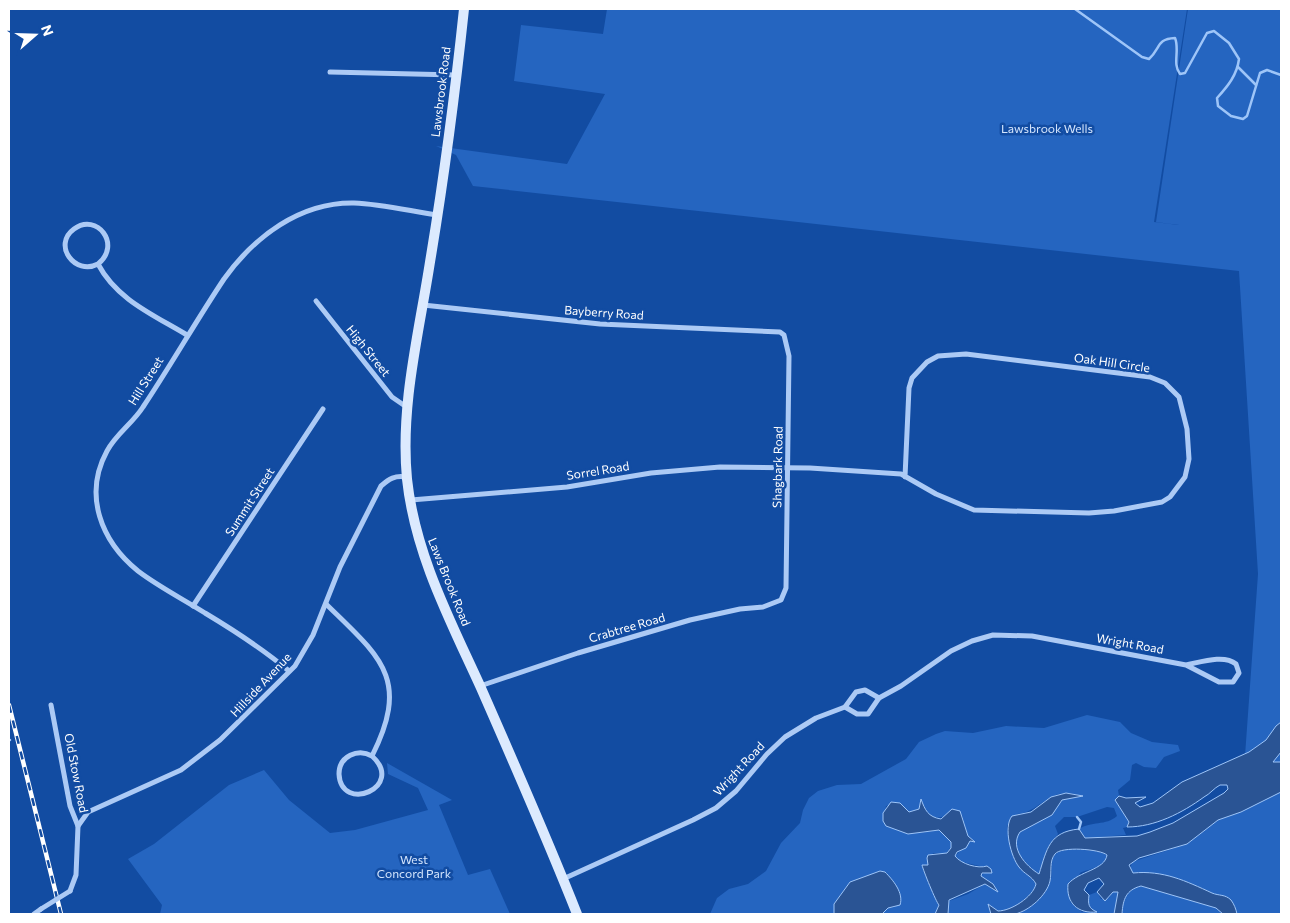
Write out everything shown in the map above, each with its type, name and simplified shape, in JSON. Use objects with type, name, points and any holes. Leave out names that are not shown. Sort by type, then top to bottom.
[{"type":"street","name":"Lawsbrook Road","points":[[443,178],[464,9]]},
{"type":"street","points":[[330,72],[456,75]]},
{"type":"street","name":"Laws Brook Road","points":[[443,178],[422,305],[408,408],[407,478],[411,500],[425,560],[577,914]]},
{"type":"street","name":"Hill Street","points":[[289,671],[260,647],[138,571],[114,547],[101,522],[95,484],[108,450],[136,418],[187,335],[238,260],[264,236],[287,220],[327,205],[354,203],[437,215]]},
{"type":"street","points":[[93,225],[105,234],[108,243],[107,253],[98,264],[84,268],[69,258],[66,240],[74,228],[93,225]]},
{"type":"street","points":[[98,264],[109,282],[124,297],[187,335]]},
{"type":"street","name":"High Street","points":[[316,302],[392,397],[408,408]]},
{"type":"street","name":"Bayberry Road","points":[[422,305],[600,324],[764,330],[780,332],[784,335]]},
{"type":"street","name":"Shagbark Road","points":[[782,599],[786,588],[789,356],[784,335]]},
{"type":"street","name":"Oak Hill Circle","points":[[788,468],[868,470],[906,477],[936,494],[974,510],[1114,511],[1162,502],[1174,493],[1185,477],[1189,459],[1183,409],[1179,397],[1172,388],[1150,377],[966,354],[938,356],[919,369],[909,388],[906,477]]},
{"type":"street","name":"Summit Street","points":[[194,606],[323,409]]},
{"type":"street","name":"Sorrel Road","points":[[411,500],[566,486],[651,473],[720,467],[788,468]]},
{"type":"street","name":"Hillside Avenue","points":[[78,826],[88,812],[160,781],[197,758],[239,723],[289,671],[305,651],[359,525],[381,486],[388,479],[399,476],[407,478]]},
{"type":"street","name":"Crabtree Road","points":[[480,686],[578,653],[690,620],[740,609],[763,607],[782,599]]},
{"type":"street","points":[[326,604],[375,655],[386,678],[390,697],[389,715],[372,756]]},
{"type":"street","name":"Wright Road","points":[[845,707],[857,714],[865,715],[872,711],[879,698],[901,686],[956,648],[993,635],[1032,636],[1186,664],[1225,659],[1236,664],[1239,673],[1233,682],[1225,683],[1213,679],[1186,664]]},
{"type":"street","name":"Wright Road","points":[[563,880],[705,814],[736,791],[767,754],[785,737],[816,718],[845,707],[852,695],[861,690],[879,698]]},
{"type":"street","name":"Old Stow Road","points":[[34,914],[70,891],[76,875],[78,826],[70,806],[51,705]]},
{"type":"street","points":[[356,753],[372,756],[381,770],[376,787],[369,792],[361,794],[348,791],[340,780],[339,772],[342,763],[348,756],[356,753]]},
{"type":"green space","name":"Lawsbrook Wells","points":[[607,9],[1187,9],[1154,222],[1179,225],[1156,222],[1188,9],[1281,9],[1281,914],[1237,914],[1231,901],[1193,884],[1174,877],[1154,873],[1133,873],[1130,870],[1132,862],[1187,844],[1218,820],[1241,812],[1258,574],[1239,271],[473,186],[456,155],[436,146],[567,164],[605,94],[514,81],[521,25],[603,34]]},
{"type":"green space","points":[[1087,715],[1120,722],[1131,733],[1152,742],[1178,745],[1180,751],[1164,757],[1156,768],[1144,767],[1136,763],[1132,765],[1130,780],[1118,790],[1119,796],[1115,800],[1129,822],[1127,827],[1123,828],[1126,835],[1085,838],[1079,829],[1113,819],[1117,816],[1114,808],[1107,807],[1077,817],[1064,817],[1055,826],[1058,834],[1048,847],[1039,874],[1020,856],[1016,844],[1019,832],[1052,815],[1062,800],[1080,796],[1070,793],[1053,796],[1032,809],[1017,814],[1007,826],[1010,843],[1017,857],[1036,884],[1031,893],[1015,906],[998,912],[988,905],[991,914],[948,914],[949,901],[968,894],[985,884],[996,890],[993,884],[980,876],[986,872],[984,867],[962,862],[955,856],[970,841],[974,842],[968,836],[962,815],[933,818],[925,810],[921,800],[919,809],[909,812],[900,803],[886,806],[883,821],[889,826],[903,831],[924,832],[939,830],[951,842],[951,847],[946,853],[933,853],[928,865],[922,865],[939,904],[935,914],[882,914],[888,908],[895,907],[896,886],[885,872],[880,871],[846,887],[834,904],[834,914],[710,914],[717,898],[729,889],[748,884],[766,871],[781,843],[800,823],[803,810],[809,798],[818,791],[837,785],[861,784],[906,759],[919,742],[945,731],[973,733],[1006,726],[1044,728]]},
{"type":"green space","name":"West Concord Park","points":[[387,763],[452,800],[439,805],[468,875],[490,869],[510,914],[160,914],[162,905],[128,859],[154,844],[229,785],[264,770],[289,800],[330,833],[355,830],[428,810],[418,788],[388,774]]},
{"type":"green space","points":[[1069,849],[1097,851],[1107,855],[1103,863],[1097,867],[1080,873],[1070,902],[1082,912],[1091,909],[1088,904],[1089,895],[1097,892],[1101,899],[1109,898],[1113,891],[1118,892],[1114,914],[1015,914],[1040,897],[1050,882],[1052,861],[1056,853]]},
{"type":"green space","points":[[1141,886],[1216,908],[1223,914],[1122,914],[1126,896],[1132,890]]},
{"type":"shaded area","points":[[1281,722],[1281,752],[1273,762],[1281,762],[1281,792],[1241,812],[1218,820],[1187,844],[1139,858],[1129,865],[1133,873],[1164,875],[1226,897],[1231,900],[1237,914],[1223,914],[1216,908],[1141,886],[1132,890],[1126,896],[1122,914],[1114,914],[1118,892],[1113,892],[1105,901],[1097,892],[1104,884],[1099,878],[1088,883],[1084,890],[1089,895],[1090,907],[1097,912],[1084,911],[1071,902],[1068,884],[1078,876],[1102,864],[1107,855],[1097,851],[1072,849],[1055,854],[1052,860],[1051,878],[1048,886],[1041,897],[1031,906],[1012,915],[991,914],[988,904],[998,911],[1009,909],[1031,894],[1036,884],[1019,867],[1013,856],[1008,834],[1009,821],[1012,816],[1031,812],[1051,797],[1066,793],[1083,796],[1062,800],[1052,815],[1020,832],[1016,844],[1020,856],[1039,874],[1047,850],[1055,838],[1061,834],[1079,829],[1085,838],[1137,836],[1173,823],[1224,793],[1228,789],[1227,785],[1220,785],[1196,803],[1177,814],[1148,825],[1127,827],[1129,822],[1115,800],[1119,796],[1126,798],[1146,797],[1135,803],[1140,807],[1153,803],[1182,782],[1249,752],[1266,740]]},
{"type":"shaded area","points":[[921,799],[933,817],[941,819],[952,809],[960,811],[968,836],[975,842],[970,841],[966,848],[957,852],[955,856],[970,865],[987,866],[991,869],[992,873],[982,873],[981,876],[993,884],[998,892],[985,884],[949,900],[948,914],[935,914],[939,905],[922,865],[928,865],[928,855],[947,853],[951,848],[951,842],[939,830],[908,834],[886,826],[883,821],[883,813],[891,802],[900,803],[909,812],[919,809]]},
{"type":"shaded area","points":[[880,871],[885,872],[897,887],[901,900],[900,905],[888,908],[882,914],[834,914],[834,904],[850,882]]},
{"type":"waterway","points":[[1075,9],[1142,57],[1149,59],[1162,42],[1175,38],[1177,47],[1176,61],[1180,74],[1185,73],[1207,33],[1214,31],[1229,43],[1239,59],[1231,80],[1217,98],[1218,106],[1231,116],[1243,119],[1247,116],[1260,73],[1267,70],[1281,75]]},
{"type":"waterway","points":[[1238,67],[1256,85]]},
{"type":"waterway","points":[[1077,817],[1081,822],[1079,829]]},
{"type":"railway","points":[[9,705],[61,914]]}]
